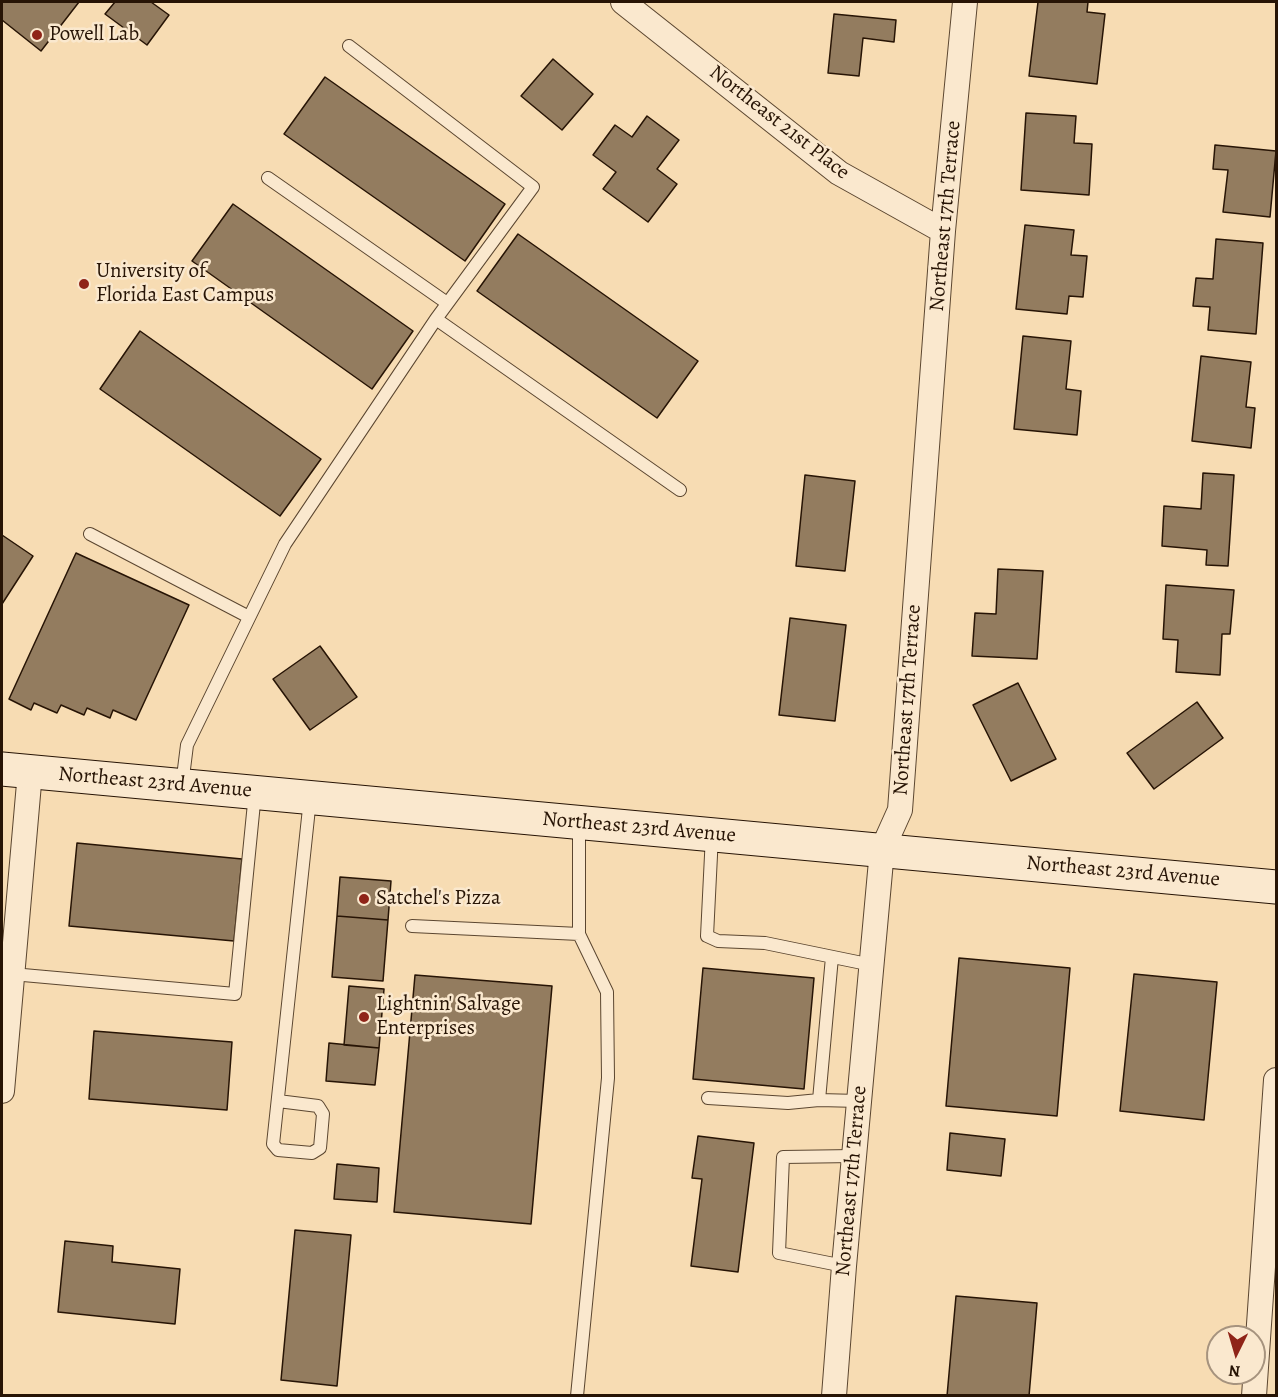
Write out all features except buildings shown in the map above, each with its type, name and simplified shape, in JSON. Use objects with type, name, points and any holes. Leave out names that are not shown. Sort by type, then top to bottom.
[{"type":"main road","name":"Northeast 23rd Avenue","points":[[16,770],[1276,886]]},
{"type":"street","name":"Northeast 21st Place","points":[[623,2],[839,173],[944,231]]},
{"type":"street","name":"Northeast 17th Terrace","points":[[834,1395],[882,850],[900,810],[944,231],[965,2]]},
{"type":"street","points":[[2,1092],[12,974],[16,770]]},
{"type":"street","points":[[1254,1395],[1276,1080]]},
{"type":"lane","points":[[182,785],[187,745],[285,544],[435,319],[533,188],[349,46]]},
{"type":"lane","points":[[268,178],[447,303]]},
{"type":"lane","points":[[435,319],[680,490]]},
{"type":"lane","points":[[90,534],[249,617]]},
{"type":"lane","points":[[12,974],[235,994],[255,792]]},
{"type":"lane","points":[[278,1101],[318,1106],[323,1114],[320,1148],[312,1153],[278,1150],[273,1144],[311,798]]},
{"type":"lane","points":[[577,1395],[608,1078],[607,992],[579,934],[579,822]]},
{"type":"lane","points":[[712,834],[707,936],[718,941],[765,943],[872,965]]},
{"type":"lane","points":[[412,926],[579,934]]},
{"type":"lane","points":[[819,1100],[832,957]]},
{"type":"lane","points":[[708,1098],[788,1103],[819,1100],[859,1101]]},
{"type":"lane","points":[[844,1266],[779,1253],[783,1157],[854,1156]]},
{"type":"place","name":"Powell Lab","points":[[37,35]]},
{"type":"place","name":"University of Florida East Campus","points":[[84,284]]},
{"type":"place","name":"Satchel's Pizza","points":[[364,899]]},
{"type":"place","name":"Lightnin' Salvage Enterprises","points":[[364,1017]]}]
